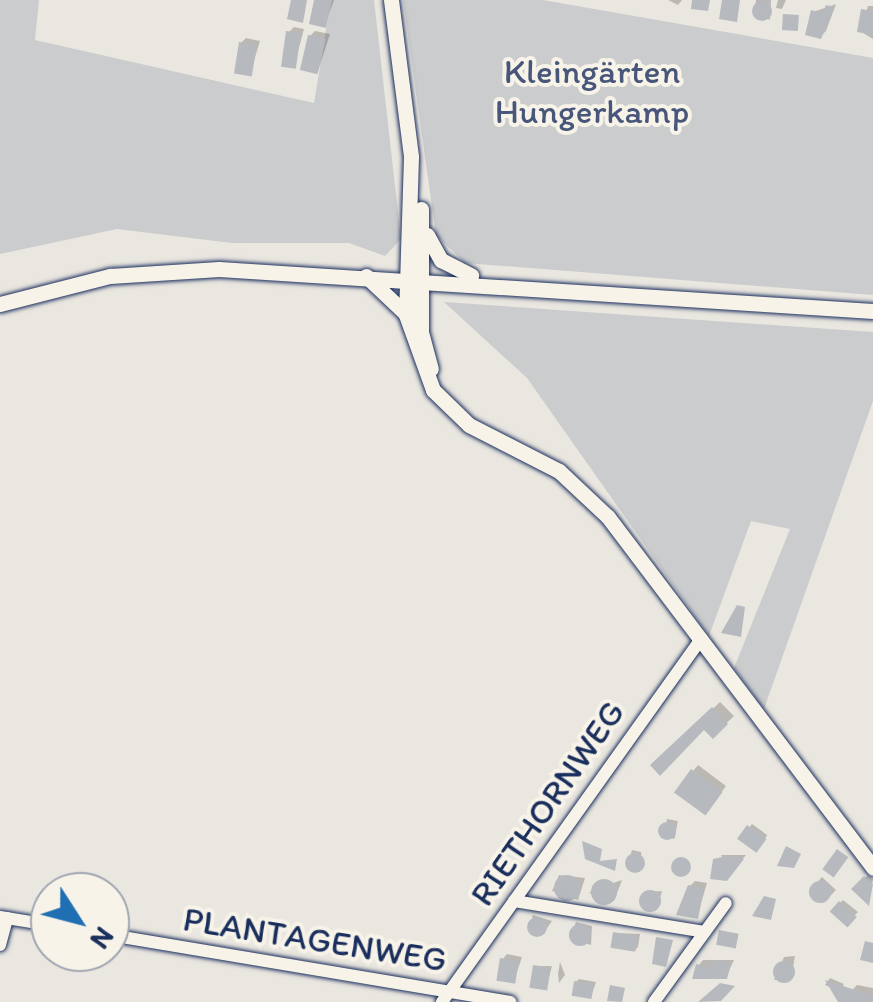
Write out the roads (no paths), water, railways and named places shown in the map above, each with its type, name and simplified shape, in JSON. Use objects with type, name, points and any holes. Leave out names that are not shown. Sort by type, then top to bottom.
[{"type":"main road","points":[[392,0],[411,158],[424,226],[442,260],[484,280]]},
{"type":"main road","points":[[411,158],[416,278],[427,360],[456,407],[494,437]]},
{"type":"main road","points":[[406,315],[424,226]]},
{"type":"main road","points":[[0,304],[148,272],[484,280],[873,311]]},
{"type":"main road","points":[[366,276],[406,315],[433,390],[494,437],[578,486],[658,582],[872,865]]},
{"type":"street","name":"RIETHORNWEG","points":[[446,996],[700,639]]},
{"type":"street","points":[[514,901],[705,932]]},
{"type":"street","points":[[654,1002],[726,903]]},
{"type":"street","points":[[0,945],[4,918],[30,922]]},
{"type":"street","name":"PLANTAGENWEG","points":[[130,939],[446,996],[510,1002]]},
{"type":"park label","name":"Kleingärten Hungerkamp","points":[[592,91]]}]
